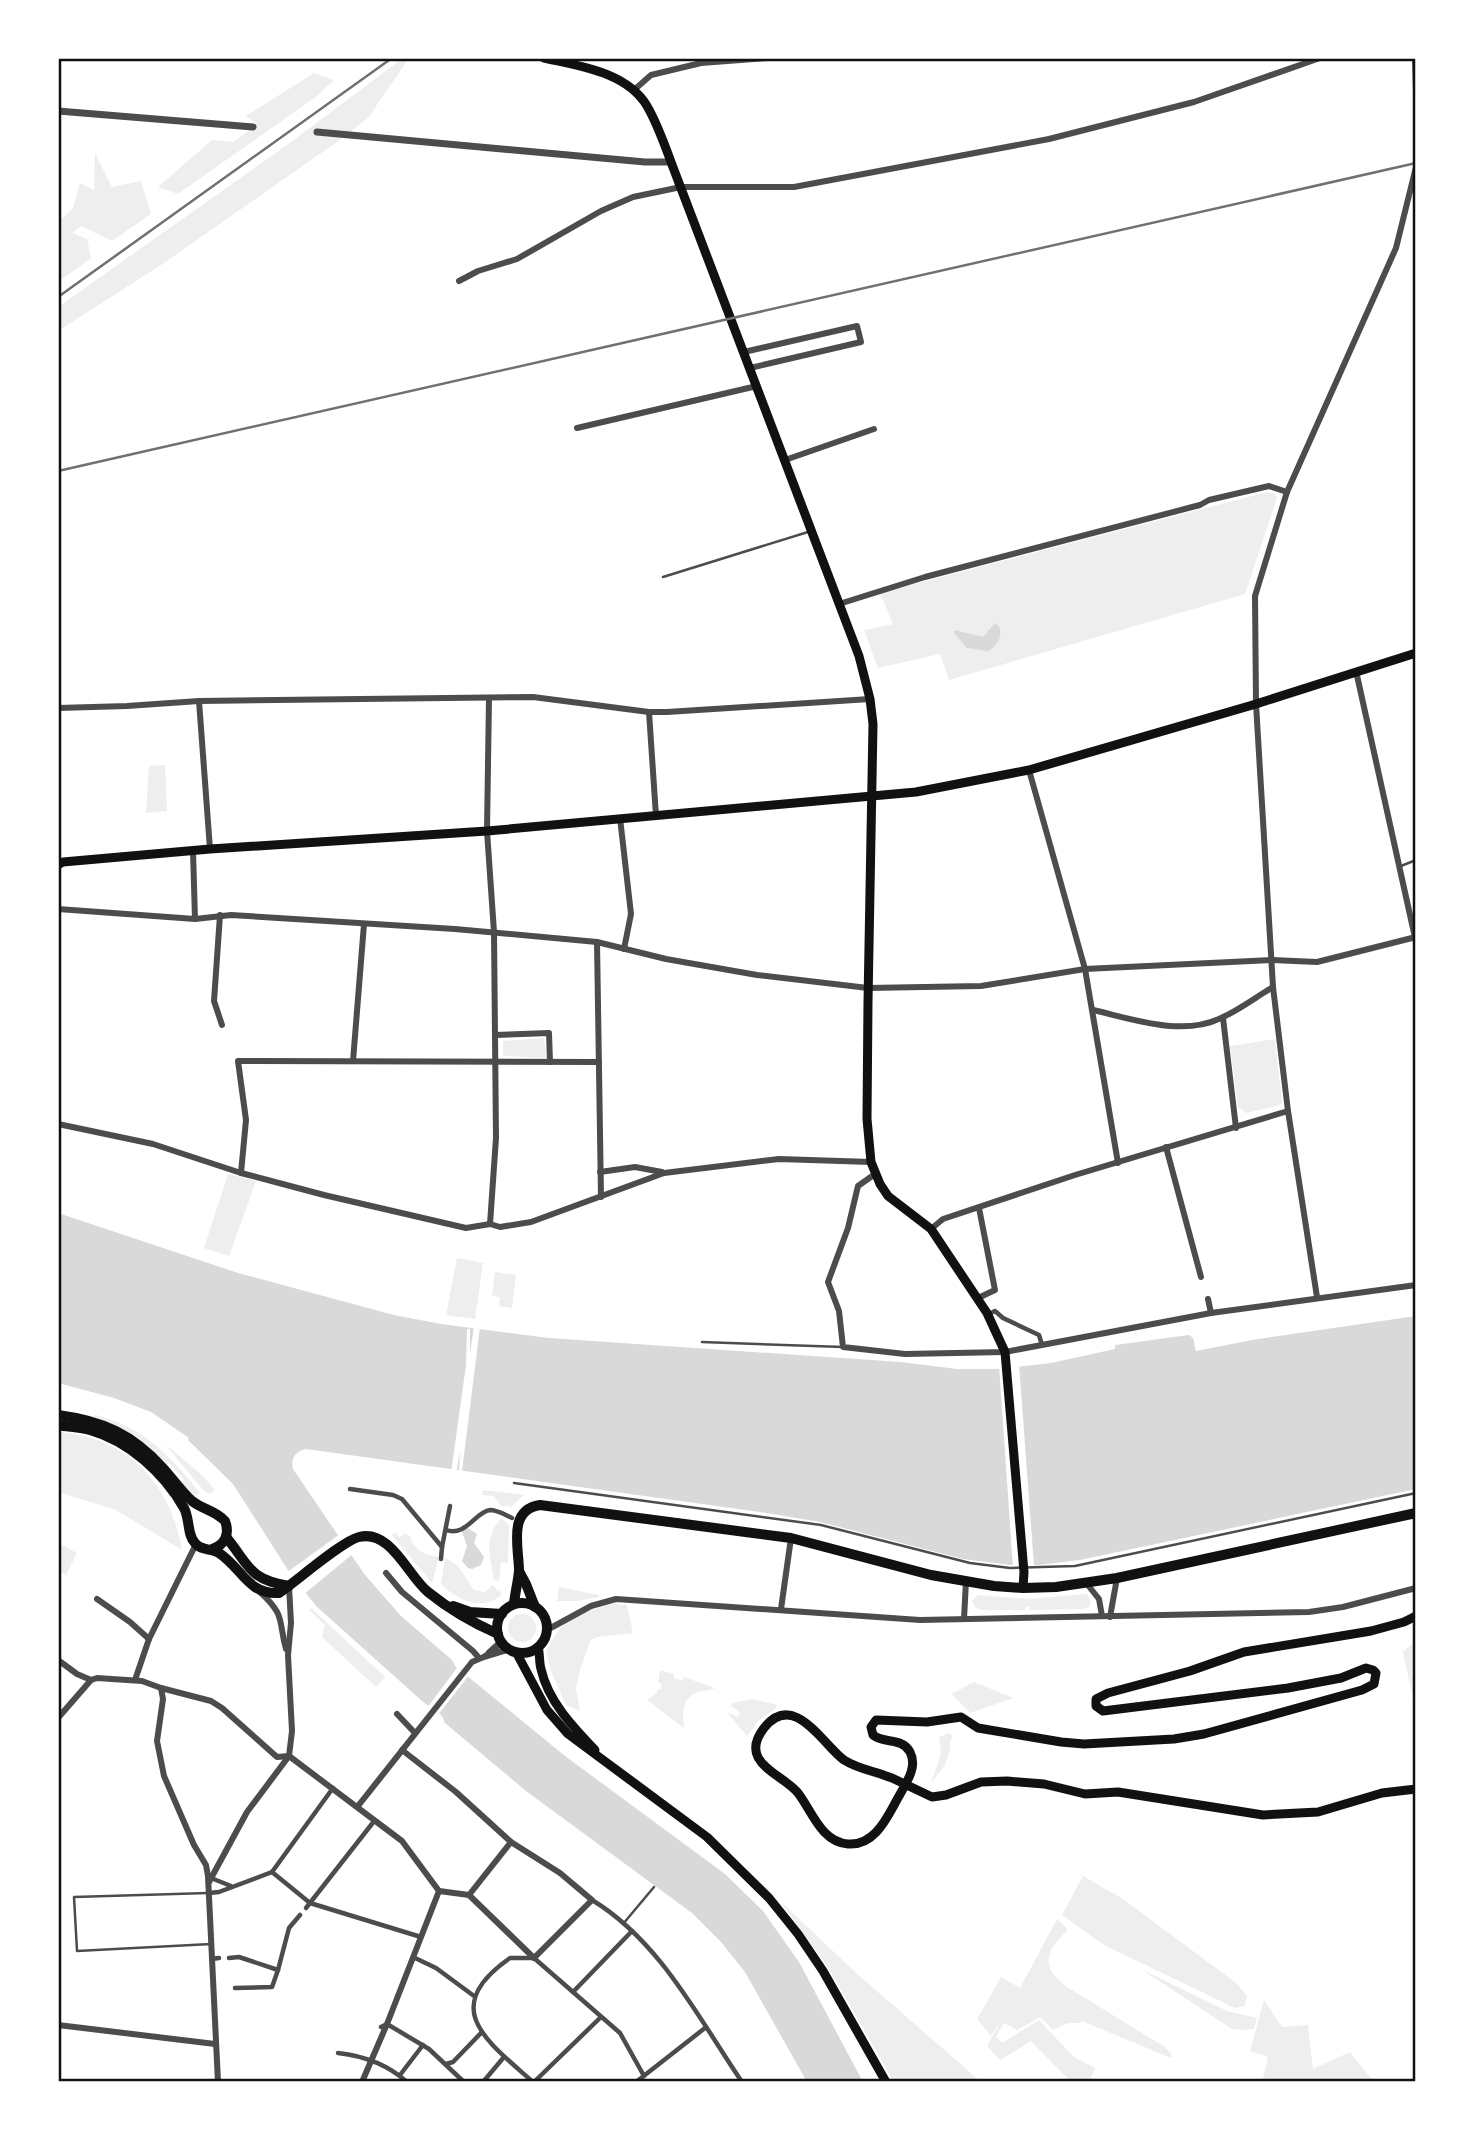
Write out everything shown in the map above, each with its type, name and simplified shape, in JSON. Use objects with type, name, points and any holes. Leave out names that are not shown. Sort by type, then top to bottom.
[{"type":"main road","points":[[544,58],[586,67],[616,79],[634,90],[646,105],[681,187],[859,656],[870,699],[873,724],[867,1119],[871,1162],[888,1196],[931,1229],[988,1315],[1006,1357],[1024,1572],[1023,1588]]},
{"type":"main road","points":[[60,863],[193,850],[487,831],[916,792],[1029,771],[1416,653]]},
{"type":"main road","points":[[58,1413],[103,1425],[136,1441],[193,1502],[225,1521],[226,1537],[249,1570],[263,1579],[289,1587]]},
{"type":"main road","points":[[58,1425],[90,1430],[129,1448],[156,1471],[184,1508],[191,1525],[190,1535],[196,1544],[212,1549],[221,1545],[226,1537]]},
{"type":"main road","points":[[514,1604],[519,1571],[519,1519],[529,1508],[540,1505],[791,1538],[931,1575],[1023,1588],[1087,1584],[1416,1513]]},
{"type":"main road","points":[[191,1525],[201,1513],[211,1512]]},
{"type":"main road","points":[[212,1549],[232,1563],[258,1590],[268,1594],[279,1593],[289,1587],[348,1541],[363,1536],[374,1537],[384,1543],[426,1590],[445,1605],[506,1644],[527,1653],[544,1641],[547,1629],[544,1616],[535,1607],[519,1571]]},
{"type":"main road","points":[[535,1607],[525,1603],[514,1604],[502,1614],[498,1624],[506,1644],[557,1724],[592,1754],[598,1755]]},
{"type":"main road","points":[[445,1605],[470,1612],[502,1614]]},
{"type":"main road","points":[[1416,1616],[1371,1631],[1244,1653],[1108,1693],[1096,1699],[1097,1708],[1103,1711],[1288,1688],[1341,1678],[1366,1668],[1376,1673],[1374,1684],[1362,1690],[1192,1737],[1078,1744],[978,1728],[961,1717],[927,1722],[876,1720],[871,1727],[873,1735],[878,1739],[904,1745],[912,1757],[912,1769],[885,1822],[869,1837],[855,1844],[843,1843],[829,1836],[818,1825],[797,1791],[764,1766],[757,1749],[759,1737],[765,1727],[775,1719],[796,1717],[808,1723],[848,1762],[892,1778],[921,1793],[931,1797],[941,1797],[981,1782],[1007,1781],[1044,1784],[1080,1793],[1118,1792],[1233,1812],[1283,1815],[1318,1812],[1376,1795],[1416,1789]]},
{"type":"main road","points":[[538,1647],[545,1684],[564,1715],[598,1755],[707,1837],[769,1898],[798,1934],[823,1971],[886,2082]]},
{"type":"street","points":[[634,90],[652,75],[701,63],[768,58]]},
{"type":"street","points":[[459,281],[478,271],[517,259],[617,203],[633,197],[681,187],[794,187],[906,168],[1049,139],[1194,102],[1320,58]]},
{"type":"street","points":[[1415,58],[1416,92]]},
{"type":"street","points":[[58,111],[253,127]]},
{"type":"street","points":[[317,132],[645,162],[671,162]]},
{"type":"street","points":[[1317,1297],[1287,1111],[1273,988],[1255,704],[1255,596],[1287,492],[1396,248],[1416,167]]},
{"type":"street","points":[[744,352],[857,326],[861,342],[750,368]]},
{"type":"street","points":[[577,428],[757,386]]},
{"type":"street","points":[[785,460],[874,429]]},
{"type":"street","points":[[839,604],[975,564],[1200,505],[1209,500],[1269,486],[1287,492]]},
{"type":"street","points":[[58,909],[195,919],[220,915],[364,923],[597,942],[757,975],[868,988],[981,986],[1085,969],[1272,960],[1317,962],[1416,939],[1356,671]]},
{"type":"street","points":[[58,708],[200,701],[533,697],[649,712],[870,699]]},
{"type":"street","points":[[488,698],[487,831],[494,932],[496,1061],[496,1138],[490,1224]]},
{"type":"street","points":[[200,701],[210,849]]},
{"type":"street","points":[[649,712],[656,816]]},
{"type":"street","points":[[1029,771],[1085,969],[1118,1163]]},
{"type":"street","points":[[620,818],[631,914],[624,949]]},
{"type":"street","points":[[193,850],[195,919]]},
{"type":"street","points":[[220,915],[214,1002],[222,1025]]},
{"type":"street","points":[[353,1061],[364,923]]},
{"type":"street","points":[[597,942],[601,1198]]},
{"type":"street","points":[[1093,1010],[1167,1026],[1210,1023],[1273,988]]},
{"type":"street","points":[[1223,1018],[1236,1128]]},
{"type":"street","points":[[495,1035],[549,1033],[550,1062]]},
{"type":"street","points":[[242,1173],[246,1119],[239,1061],[599,1062]]},
{"type":"street","points":[[931,1229],[943,1219],[1075,1175],[1287,1111]]},
{"type":"street","points":[[58,1124],[153,1144],[242,1173],[466,1228],[490,1224],[500,1227],[531,1222],[601,1198],[664,1172],[779,1159],[871,1162]]},
{"type":"street","points":[[1166,1147],[1201,1277]]},
{"type":"street","points":[[600,1172],[635,1167],[664,1172]]},
{"type":"street","points":[[875,1174],[858,1186],[848,1228],[828,1282],[839,1311],[843,1347],[905,1354],[1006,1357],[1042,1346],[1211,1313],[1416,1285]]},
{"type":"street","points":[[978,1298],[995,1290],[979,1208]]},
{"type":"street","points":[[1208,1300],[1211,1313]]},
{"type":"street","points":[[988,1315],[995,1311],[1003,1318],[1040,1335],[1042,1346]]},
{"type":"street","points":[[351,1489],[393,1495],[402,1499],[442,1547]]},
{"type":"street","points":[[441,1559],[450,1506]]},
{"type":"street","points":[[446,1530],[452,1532],[461,1529],[487,1511],[495,1510],[512,1518]]},
{"type":"street","points":[[781,1609],[791,1538]]},
{"type":"street","points":[[135,1679],[149,1639],[196,1544]]},
{"type":"street","points":[[386,1573],[402,1592],[482,1657]]},
{"type":"street","points":[[1106,1616],[1117,1578]]},
{"type":"street","points":[[964,1619],[966,1581]]},
{"type":"street","points":[[1087,1584],[1099,1599],[1106,1616]]},
{"type":"street","points":[[288,1655],[291,1623],[289,1587]]},
{"type":"street","points":[[547,1629],[591,1606],[616,1599],[920,1620],[1308,1612],[1343,1607],[1416,1588]]},
{"type":"street","points":[[209,1880],[247,1812],[289,1756],[292,1731],[288,1655],[280,1614],[258,1590]]},
{"type":"street","points":[[97,1599],[149,1639]]},
{"type":"street","points":[[359,1806],[466,1668],[474,1660],[506,1644]]},
{"type":"street","points":[[58,1660],[91,1680],[135,1679],[215,1703],[277,1757],[289,1756],[359,1806],[402,1841],[439,1891],[469,1895],[534,1958],[620,2033],[644,2076]]},
{"type":"street","points":[[58,1718],[91,1680]]},
{"type":"street","points":[[160,1688],[163,1699],[157,1741],[164,1776],[194,1846],[206,1865],[209,1880],[211,1944],[215,1958],[213,1989],[218,2082]]},
{"type":"street","points":[[397,1714],[415,1733]]},
{"type":"street","points":[[402,1750],[456,1792],[511,1842],[560,1873],[632,1931],[674,1981],[743,2082]]},
{"type":"street","points":[[208,1894],[270,1872],[333,1788]]},
{"type":"street","points":[[306,1908],[375,1819]]},
{"type":"street","points":[[469,1895],[511,1842]]},
{"type":"street","points":[[270,1872],[310,1903],[421,1937]]},
{"type":"street","points":[[209,1880],[232,1887]]},
{"type":"street","points":[[362,2082],[439,1891]]},
{"type":"street","points":[[592,1900],[534,1958],[510,1958],[484,1980],[474,1997],[471,2010],[482,2032],[504,2057],[534,2082],[602,2017]]},
{"type":"street","points":[[235,1988],[272,1987],[289,1928],[300,1915]]},
{"type":"street","points":[[573,1992],[632,1931]]},
{"type":"street","points":[[229,1958],[239,1957],[278,1970]]},
{"type":"street","points":[[413,1957],[436,1968],[474,1997]]},
{"type":"street","points":[[213,1989],[221,1989]]},
{"type":"street","points":[[58,2025],[215,2044]]},
{"type":"street","points":[[384,2026],[423,2045],[464,2082]]},
{"type":"street","points":[[636,2082],[705,2028]]},
{"type":"street","points":[[446,2064],[453,2062],[482,2032]]},
{"type":"street","points":[[400,2075],[423,2045]]},
{"type":"street","points":[[338,2053],[371,2059],[400,2075],[407,2082]]},
{"type":"street","points":[[483,2082],[504,2057]]},
{"type":"lane","points":[[663,577],[811,531]]},
{"type":"lane","points":[[1398,867],[1416,860]]},
{"type":"lane","points":[[702,1342],[843,1347]]},
{"type":"lane","points":[[514,1483],[821,1525],[970,1563],[1010,1567],[1074,1566],[1416,1493]]},
{"type":"lane","points":[[624,1924],[654,1887]]},
{"type":"lane","points":[[208,1894],[74,1897],[77,1951],[211,1944]]},
{"type":"shaded area","points":[[403,58],[409,58],[368,118],[161,265],[58,331],[58,307],[287,145]]},
{"type":"shaded area","points":[[314,73],[334,80],[317,96],[178,194],[158,187],[212,140],[234,142],[257,124],[246,116]]},
{"type":"shaded area","points":[[95,153],[112,187],[141,181],[151,214],[112,241],[81,226],[72,233],[87,239],[91,258],[58,282],[58,222],[73,208],[80,183],[94,190]]},
{"type":"shaded area","points":[[1267,492],[1274,493],[1277,498],[1245,594],[949,680],[940,654],[878,668],[864,630],[893,624],[880,593]]},
{"type":"shaded area","points":[[995,623],[1000,628],[999,638],[988,651],[967,648],[954,633],[955,630],[983,637]]},
{"type":"shaded area","points":[[165,765],[167,811],[146,813],[149,766]]},
{"type":"shaded area","points":[[544,1038],[547,1058],[503,1056],[503,1041]]},
{"type":"shaded area","points":[[1275,1039],[1282,1102],[1280,1105],[1246,1113],[1238,1107],[1230,1046]]},
{"type":"shaded area","points":[[228,1174],[256,1181],[229,1256],[204,1248]]},
{"type":"shaded area","points":[[58,1213],[238,1273],[394,1315],[441,1324],[549,1338],[901,1362],[957,1369],[1000,1369],[1051,1363],[1115,1349],[1115,1345],[1189,1335],[1193,1338],[1196,1351],[1416,1316],[1416,1489],[1080,1560],[1010,1565],[963,1559],[820,1522],[760,1512],[306,1449],[299,1451],[293,1458],[293,1469],[365,1575],[401,1616],[452,1660],[455,1666],[565,1756],[725,1874],[763,1911],[799,1962],[863,2082],[807,2082],[745,1972],[721,1942],[692,1913],[526,1791],[445,1723],[442,1716],[316,1606],[288,1570],[233,1484],[188,1440],[189,1438],[151,1412],[114,1398],[58,1383]]},
{"type":"shaded area","points":[[457,1258],[483,1263],[475,1319],[446,1315]]},
{"type":"shaded area","points":[[495,1272],[516,1275],[512,1308],[499,1306],[500,1297],[492,1296]]},
{"type":"shaded area","points":[[96,1415],[129,1428],[155,1445],[200,1493],[195,1496],[182,1483],[184,1480],[169,1463],[166,1465],[150,1449],[92,1417]]},
{"type":"shaded area","points":[[58,1432],[105,1443],[142,1468],[167,1504],[182,1550],[116,1510],[58,1492]]},
{"type":"shaded area","points":[[165,1444],[202,1475],[215,1490],[209,1494],[201,1488]]},
{"type":"shaded area","points":[[483,1490],[524,1495],[510,1508],[509,1505],[502,1507],[494,1496],[482,1495]]},
{"type":"shaded area","points":[[501,1518],[509,1525],[508,1563],[501,1562],[499,1581],[494,1580],[489,1548],[495,1526]]},
{"type":"shaded area","points":[[466,1527],[477,1534],[474,1543],[484,1557],[481,1565],[472,1569],[462,1561],[467,1546],[462,1532]]},
{"type":"shaded area","points":[[397,1533],[398,1537],[403,1536],[403,1533],[410,1536],[421,1551],[439,1557],[432,1583],[391,1534]]},
{"type":"shaded area","points":[[58,1543],[77,1553],[66,1575],[58,1571]]},
{"type":"shaded area","points":[[445,1558],[458,1566],[474,1590],[485,1592],[493,1585],[499,1592],[501,1590],[501,1595],[486,1603],[478,1603],[454,1595],[441,1584]]},
{"type":"shaded area","points":[[559,1587],[599,1595],[599,1597],[557,1601]]},
{"type":"shaded area","points":[[1087,1594],[1091,1602],[1089,1607],[1084,1609],[1029,1610],[1029,1606],[1026,1606],[1025,1610],[982,1610],[976,1608],[972,1601],[978,1595],[1027,1599]]},
{"type":"shaded area","points":[[612,1604],[627,1605],[633,1633],[597,1637],[590,1641],[576,1689],[580,1711],[566,1705],[551,1671],[546,1651],[559,1630],[573,1618]]},
{"type":"shaded area","points":[[311,1608],[385,1677],[376,1687],[322,1637],[325,1625],[309,1610]]},
{"type":"shaded area","points":[[522,1614],[532,1618],[536,1628],[532,1638],[522,1642],[512,1638],[508,1628],[512,1618]]},
{"type":"shaded area","points":[[1416,1640],[1416,1712],[1403,1652]]},
{"type":"shaded area","points":[[660,1670],[674,1674],[674,1678],[683,1681],[684,1677],[715,1688],[696,1693],[687,1700],[683,1715],[685,1729],[647,1700],[661,1689],[661,1683],[658,1683]]},
{"type":"shaded area","points":[[974,1682],[1013,1698],[970,1713],[952,1694]]},
{"type":"shaded area","points":[[752,1699],[777,1705],[759,1720],[747,1736],[727,1712],[738,1717],[740,1712],[731,1706],[732,1703]]},
{"type":"shaded area","points":[[949,1733],[953,1736],[945,1765],[931,1783],[941,1754],[939,1737]]},
{"type":"shaded area","points":[[1083,1876],[1123,1899],[1236,1983],[1247,1996],[1245,2006],[1235,2008],[1104,1945],[1062,1915]]},
{"type":"shaded area","points":[[780,1901],[855,1972],[981,2082],[894,2082],[828,1967]]},
{"type":"shaded area","points":[[1057,1919],[1067,1931],[1050,1953],[1053,1973],[1067,1987],[1165,2047],[1171,2058],[1082,2021],[1068,2023],[1053,2030],[1040,2017],[1017,2030],[1004,2023],[996,2037],[1002,2043],[1039,2020],[1074,2057],[1095,2068],[1089,2082],[1068,2082],[1031,2041],[1000,2060],[987,2046],[1003,2018],[991,2036],[977,2019],[1001,1977],[1020,1988]]},
{"type":"shaded area","points":[[1141,1969],[1227,2011],[1257,2018],[1254,2029],[1232,2029]]},
{"type":"shaded area","points":[[1264,2000],[1282,2027],[1308,2025],[1313,2069],[1350,2052],[1374,2082],[1262,2082],[1268,2057],[1250,2051]]},
{"type":"pier","points":[[474,1326],[480,1327],[462,1471],[459,1471],[460,1451],[456,1474],[451,1473],[466,1365],[467,1329],[470,1329],[470,1354]]},
{"type":"pier","points":[[1019,1364],[1034,1566],[1013,1568],[999,1366]]},
{"type":"pier","points":[[340,1534],[354,1553],[303,1595],[286,1573]]},
{"type":"pier","points":[[459,1665],[470,1674],[437,1716],[427,1708]]},
{"type":"railway","points":[[58,297],[392,58]]},
{"type":"railway","points":[[58,471],[1416,163]]}]
